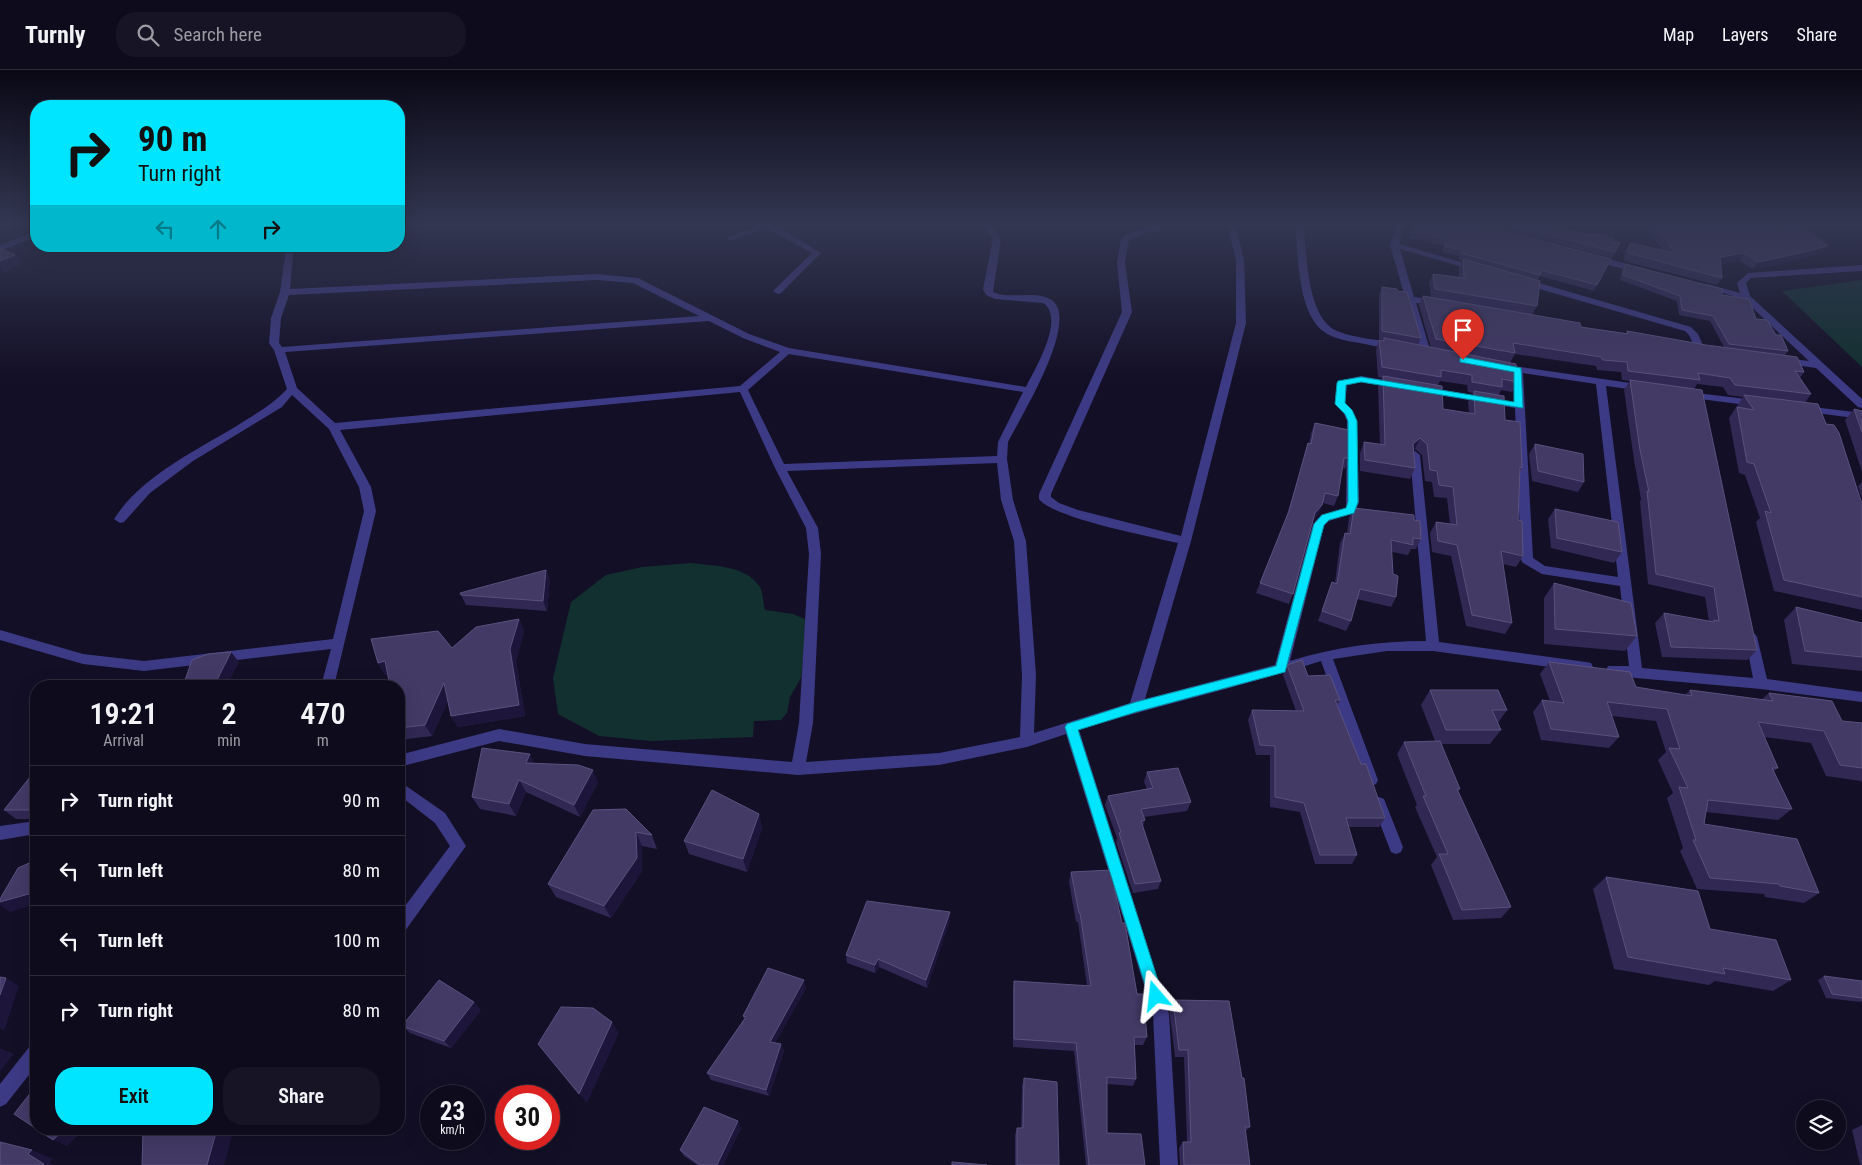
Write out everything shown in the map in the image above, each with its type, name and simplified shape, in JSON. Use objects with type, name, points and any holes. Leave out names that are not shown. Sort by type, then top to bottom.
[{"type":"street","points":[[286,275],[284,292],[276,318],[274,343],[279,350],[292,390],[333,427],[365,487],[370,510],[329,680]]},
{"type":"street","points":[[778,291],[794,275]]},
{"type":"street","points":[[991,275],[989,293],[995,296],[1045,300],[1051,304],[1054,315],[1055,329],[1050,349],[1003,442],[1002,459],[1007,500],[1020,541],[1028,674],[1027,741]]},
{"type":"street","points":[[1123,275],[1126,312],[1064,447],[1045,494],[1045,499],[1055,506],[1076,513],[1185,542]]},
{"type":"street","points":[[1136,707],[1185,542],[1241,323],[1240,275]]},
{"type":"street","points":[[1305,275],[1307,292],[1319,324],[1326,330],[1337,335],[1422,352],[1403,275]]},
{"type":"street","points":[[1761,275],[1748,276],[1741,283],[1746,297],[1862,405]]},
{"type":"street","points":[[284,292],[596,277],[635,280],[746,336],[788,351],[1028,390]]},
{"type":"street","points":[[1518,280],[1688,328],[1693,334],[1700,350]]},
{"type":"street","points":[[1699,285],[1746,297]]},
{"type":"street","points":[[1410,299],[1448,306]]},
{"type":"street","points":[[279,350],[709,318]]},
{"type":"street","points":[[333,427],[743,389],[788,351]]},
{"type":"street","points":[[1769,359],[1819,365]]},
{"type":"street","points":[[1491,365],[1656,390]]},
{"type":"street","points":[[1518,370],[1527,560],[1542,570],[1626,583]]},
{"type":"street","points":[[1281,669],[1319,524],[1325,518],[1351,510],[1353,502],[1352,421],[1349,412],[1340,404],[1342,383],[1361,379],[1519,406]]},
{"type":"street","points":[[1601,382],[1636,674]]},
{"type":"street","points":[[743,389],[780,468],[812,528],[815,554],[806,723],[798,769]]},
{"type":"street","points":[[120,519],[146,490],[189,459],[278,405],[292,390]]},
{"type":"street","points":[[1674,393],[1703,402],[1769,405]]},
{"type":"street","points":[[1798,408],[1829,416],[1862,416]]},
{"type":"street","points":[[1415,455],[1433,646]]},
{"type":"street","points":[[780,468],[1002,459]]},
{"type":"street","points":[[1749,626],[1761,684]]},
{"type":"street","points":[[0,635],[83,659],[144,666],[337,642]]},
{"type":"street","points":[[405,759],[499,735],[585,750],[798,769],[939,760],[1027,741],[1136,707],[1281,669],[1325,655],[1388,646],[1433,646],[1636,674],[1761,684],[1862,697]]},
{"type":"street","points":[[1325,655],[1396,847]]},
{"type":"street","points":[[1071,727],[1161,1014],[1169,1165]]},
{"type":"street","points":[[405,792],[440,818],[459,846],[405,918]]},
{"type":"street","points":[[0,833],[30,829]]},
{"type":"street","points":[[0,1098],[30,1060]]},
{"type":"green space","points":[[1862,280],[1862,367],[1782,291]]},
{"type":"green space","points":[[691,563],[719,566],[746,574],[760,587],[765,610],[793,614],[805,619],[801,678],[790,697],[787,713],[781,720],[754,721],[753,737],[651,741],[599,736],[558,714],[553,678],[571,602],[606,575],[642,567]]},
{"type":"building","points":[[1433,275],[1464,278],[1464,275],[1519,275],[1540,281],[1537,306],[1435,289]]},
{"type":"building","points":[[1560,275],[1602,275],[1597,285]]},
{"type":"building","points":[[1623,275],[1668,275],[1722,289],[1722,295],[1749,299],[1756,319],[1767,320],[1776,335],[1781,335],[1788,351],[1729,344],[1713,316],[1682,310],[1680,296]]},
{"type":"building","points":[[1382,287],[1407,292],[1421,338],[1382,331]]},
{"type":"building","points":[[1423,296],[1580,323],[1581,327],[1628,334],[1627,331],[1706,345],[1797,357],[1804,372],[1795,371],[1811,394],[1735,385],[1730,378],[1698,373],[1700,380],[1628,371],[1627,362],[1603,360],[1601,357],[1513,343],[1515,353],[1436,339]]},
{"type":"building","points":[[1384,338],[1516,364],[1517,382],[1502,379],[1502,387],[1472,382],[1472,375],[1441,370],[1441,377],[1382,367],[1379,340],[1384,341]]},
{"type":"building","points":[[1383,376],[1442,386],[1443,409],[1475,414],[1474,391],[1504,396],[1505,420],[1520,422],[1522,468],[1520,467],[1518,520],[1522,521],[1523,556],[1501,551],[1512,623],[1472,615],[1457,545],[1438,541],[1436,522],[1457,525],[1453,487],[1439,485],[1437,471],[1430,470],[1427,444],[1420,438],[1413,444],[1415,468],[1365,460],[1364,442],[1385,445]]},
{"type":"building","points":[[1630,380],[1702,390],[1757,650],[1671,647],[1664,613],[1714,622],[1714,620],[1719,621],[1714,587],[1656,574],[1647,491],[1649,492],[1640,450]]},
{"type":"building","points":[[1744,395],[1818,404],[1826,424],[1834,425],[1839,433],[1862,504],[1862,597],[1784,580],[1765,511],[1771,513],[1754,464],[1747,462],[1737,407],[1754,410]]},
{"type":"building","points":[[1854,409],[1862,411],[1862,432]]},
{"type":"building","points":[[1315,423],[1349,430],[1349,458],[1344,458],[1338,496],[1325,493],[1322,505],[1315,513],[1293,594],[1260,583],[1289,511],[1308,443],[1311,444]]},
{"type":"building","points":[[1535,444],[1583,454],[1584,482],[1538,471]]},
{"type":"building","points":[[1354,508],[1414,515],[1414,520],[1420,521],[1421,539],[1413,538],[1413,545],[1391,540],[1393,574],[1398,576],[1396,597],[1360,589],[1351,621],[1322,611],[1332,582],[1337,584],[1345,533],[1350,534]]},
{"type":"building","points":[[1555,509],[1618,522],[1622,552],[1557,538]]},
{"type":"building","points":[[546,570],[543,601],[461,595],[460,593]]},
{"type":"building","points":[[1554,583],[1631,603],[1637,636],[1555,629]]},
{"type":"building","points":[[1796,607],[1862,623],[1862,657],[1805,651]]},
{"type":"building","points":[[519,619],[510,649],[519,705],[451,716],[444,683],[425,725],[405,727],[405,680],[389,680],[385,661],[378,663],[371,639],[438,631],[452,648],[476,627]]},
{"type":"building","points":[[231,652],[217,680],[185,680],[192,660],[208,654]]},
{"type":"building","points":[[1302,660],[1308,676],[1330,675],[1340,700],[1335,700],[1361,764],[1366,764],[1385,818],[1346,818],[1357,855],[1320,855],[1304,803],[1275,797],[1275,746],[1260,745],[1252,710],[1304,711],[1287,665]]},
{"type":"building","points":[[1549,662],[1630,672],[1636,687],[1692,696],[1690,690],[1773,701],[1769,693],[1832,701],[1842,721],[1862,723],[1862,768],[1840,765],[1824,731],[1758,722],[1778,768],[1772,768],[1792,809],[1708,800],[1704,824],[1797,839],[1819,893],[1780,886],[1779,884],[1710,878],[1693,840],[1696,840],[1679,787],[1688,788],[1669,748],[1680,749],[1667,709],[1607,702],[1619,737],[1551,729],[1542,700],[1564,703]]},
{"type":"building","points":[[1430,690],[1498,690],[1507,710],[1492,710],[1501,730],[1446,730]]},
{"type":"building","points":[[1440,741],[1460,789],[1457,789],[1511,907],[1462,910],[1439,854],[1448,854],[1423,796],[1426,796],[1404,742]]},
{"type":"building","points":[[482,748],[530,754],[526,763],[578,765],[593,770],[574,805],[519,780],[509,804],[472,797]]},
{"type":"building","points":[[1178,768],[1191,802],[1141,809],[1145,820],[1141,821],[1161,881],[1135,884],[1119,833],[1121,832],[1108,796],[1153,788],[1147,772]]},
{"type":"building","points":[[30,777],[30,810],[4,810]]},
{"type":"building","points":[[712,790],[759,814],[743,859],[684,841]]},
{"type":"building","points":[[626,809],[652,835],[636,832],[637,858],[604,906],[548,884],[593,810]]},
{"type":"building","points":[[30,863],[30,894],[0,902],[0,899],[18,868]]},
{"type":"building","points":[[1112,870],[1117,886],[1114,887],[1122,923],[1125,923],[1137,994],[1143,994],[1147,1037],[1134,1037],[1136,1079],[1107,1077],[1107,1133],[1141,1134],[1145,1165],[1089,1165],[1076,1043],[1014,1039],[1014,981],[1091,986],[1080,913],[1071,872]]},
{"type":"building","points":[[1606,877],[1698,891],[1710,929],[1776,940],[1791,980],[1723,968],[1725,974],[1628,957]]},
{"type":"building","points":[[867,901],[950,912],[926,980],[878,959],[875,965],[846,955]]},
{"type":"building","points":[[768,968],[804,980],[770,1042],[781,1044],[766,1090],[707,1073],[746,1017],[743,1016]]},
{"type":"building","points":[[1824,976],[1862,981],[1862,998],[1832,994]]},
{"type":"building","points":[[0,977],[6,978],[0,995]]},
{"type":"building","points":[[439,980],[474,1002],[444,1041],[405,1027],[405,1022]]},
{"type":"building","points":[[1173,1000],[1229,1001],[1242,1078],[1244,1078],[1250,1127],[1245,1127],[1250,1165],[1184,1165],[1183,1142],[1191,1142],[1188,1050],[1179,1050]]},
{"type":"building","points":[[561,1007],[593,1008],[612,1022],[579,1094],[538,1044]]},
{"type":"building","points":[[1024,1078],[1057,1082],[1059,1165],[1017,1165],[1017,1128],[1023,1128]]},
{"type":"building","points":[[30,1094],[30,1125],[14,1114]]},
{"type":"building","points":[[704,1107],[738,1121],[717,1165],[700,1165],[680,1150]]},
{"type":"building","points":[[46,1135],[58,1135],[53,1140]]},
{"type":"building","points":[[143,1135],[215,1135],[207,1165],[142,1165]]},
{"type":"building","points":[[0,1142],[32,1150],[28,1154],[44,1164],[0,1165]]},
{"type":"building","points":[[952,1162],[987,1165],[952,1165]]},
{"type":"route","points":[[1156,996],[1071,727],[1136,707],[1281,669],[1319,524],[1325,518],[1351,510],[1353,502],[1354,451],[1352,421],[1349,412],[1340,404],[1342,383],[1361,379],[1519,406],[1518,370],[1463,360]]}]
